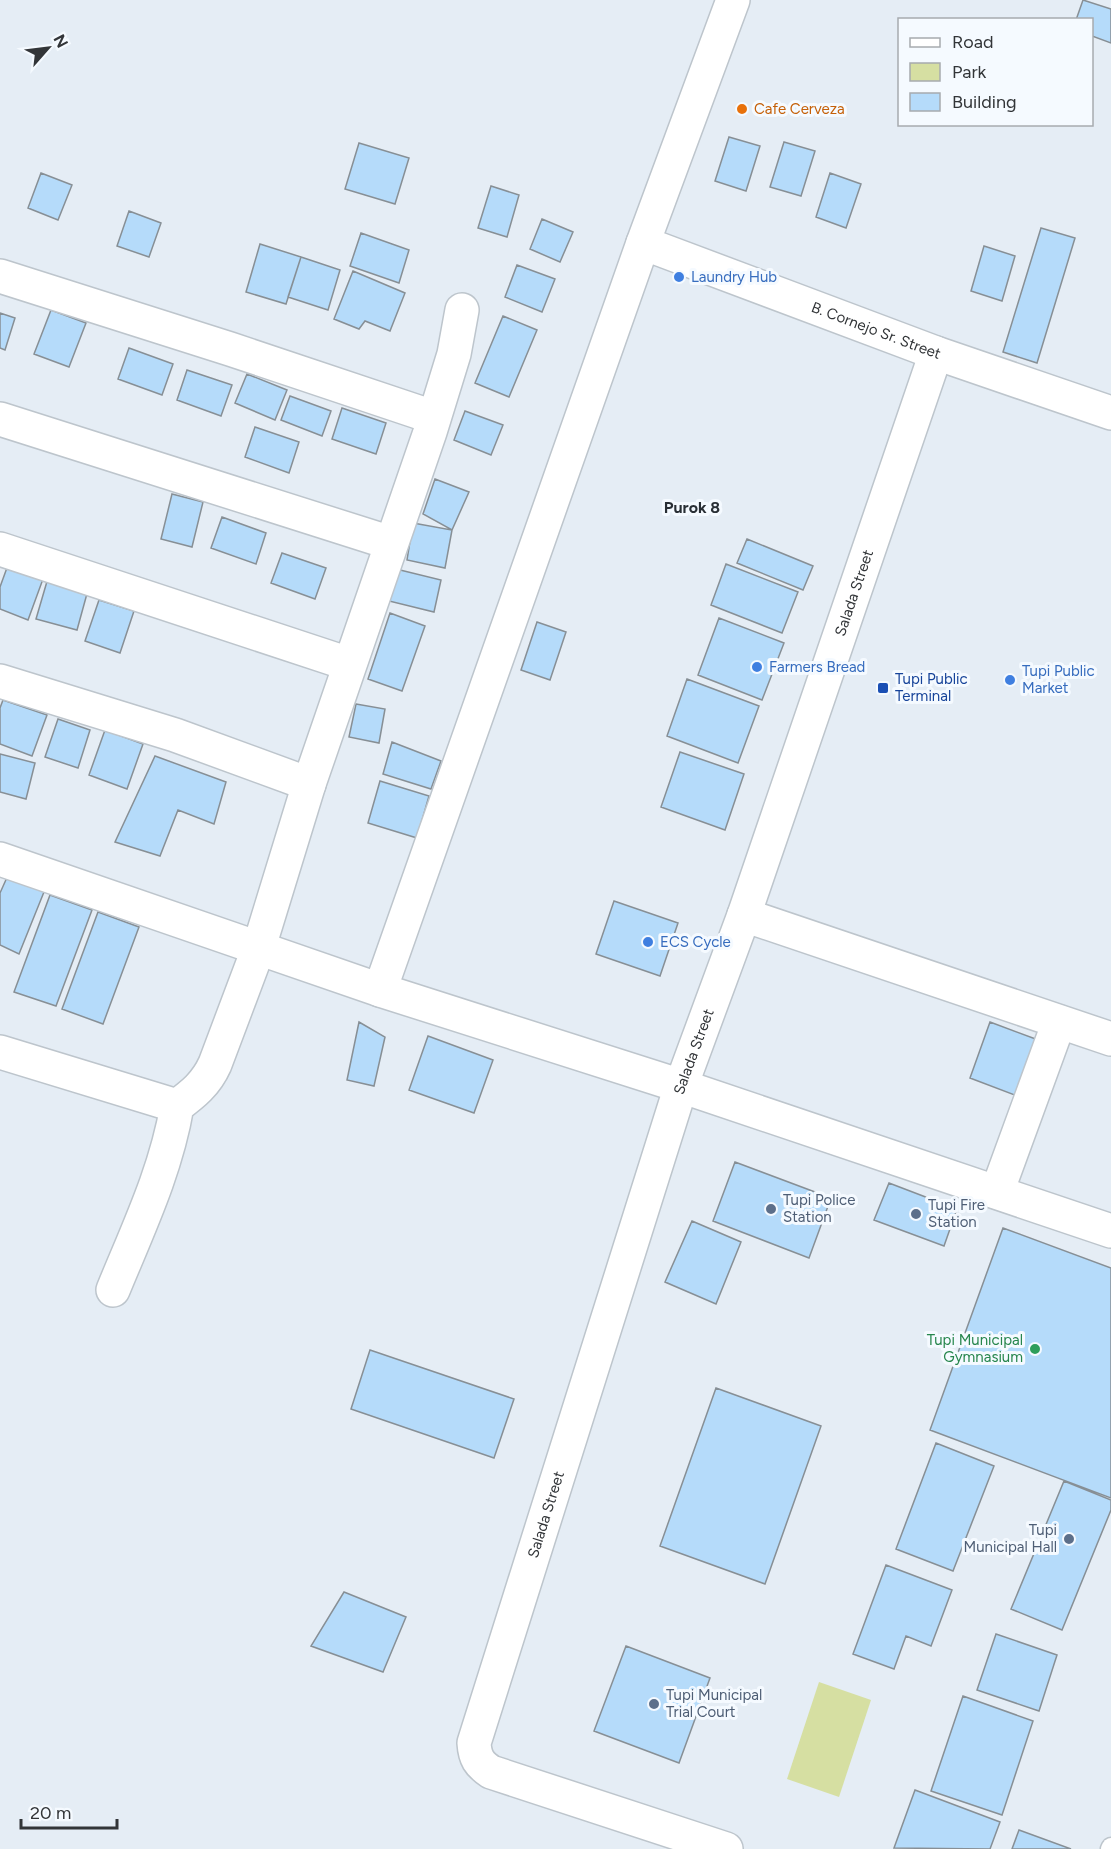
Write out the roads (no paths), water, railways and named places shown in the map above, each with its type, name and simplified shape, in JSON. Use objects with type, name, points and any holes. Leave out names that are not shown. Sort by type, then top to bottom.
[{"type":"street","points":[[380,990],[643,243],[733,0]]},
{"type":"street","name":"B. Cornejo Sr. Street","points":[[643,243],[936,353],[1111,413]]},
{"type":"street","points":[[0,276],[230,349],[433,417]]},
{"type":"street","points":[[113,1290],[159,1178],[171,1139],[177,1106],[197,1091],[210,1076],[259,947],[309,784],[430,432],[454,354],[462,310]]},
{"type":"street","name":"Salada Street","points":[[726,1849],[503,1777],[482,1765],[475,1756],[474,1743],[681,1086],[744,915],[936,353]]},
{"type":"street","points":[[0,419],[391,543]]},
{"type":"street","points":[[0,549],[349,664]]},
{"type":"street","points":[[0,681],[175,735],[309,784]]},
{"type":"street","points":[[0,859],[380,990],[681,1086],[1111,1231]]},
{"type":"street","points":[[744,915],[1111,1040]]},
{"type":"street","points":[[997,1192],[1059,1022]]},
{"type":"street","points":[[0,1052],[177,1106]]},
{"type":"place","name":"Cafe Cerveza","points":[[742,109]]},
{"type":"place","name":"Laundry Hub","points":[[679,277]]},
{"type":"place","name":"Farmers Bread","points":[[757,667]]},
{"type":"place","name":"Tupi Public Market","points":[[1010,680]]},
{"type":"place","name":"Tupi Public Terminal","points":[[883,688]]},
{"type":"place","name":"ECS Cycle","points":[[648,942]]},
{"type":"place","name":"Tupi Police Station","points":[[771,1209]]},
{"type":"place","name":"Tupi Fire Station","points":[[916,1214]]},
{"type":"place","name":"Tupi Municipal Gymnasium","points":[[1035,1349]]},
{"type":"place","name":"Tupi Municipal Hall","points":[[1069,1539]]},
{"type":"place","name":"Tupi Municipal Trial Court","points":[[654,1704]]},
{"type":"district","name":"Purok 8","points":[[692,507]]}]
